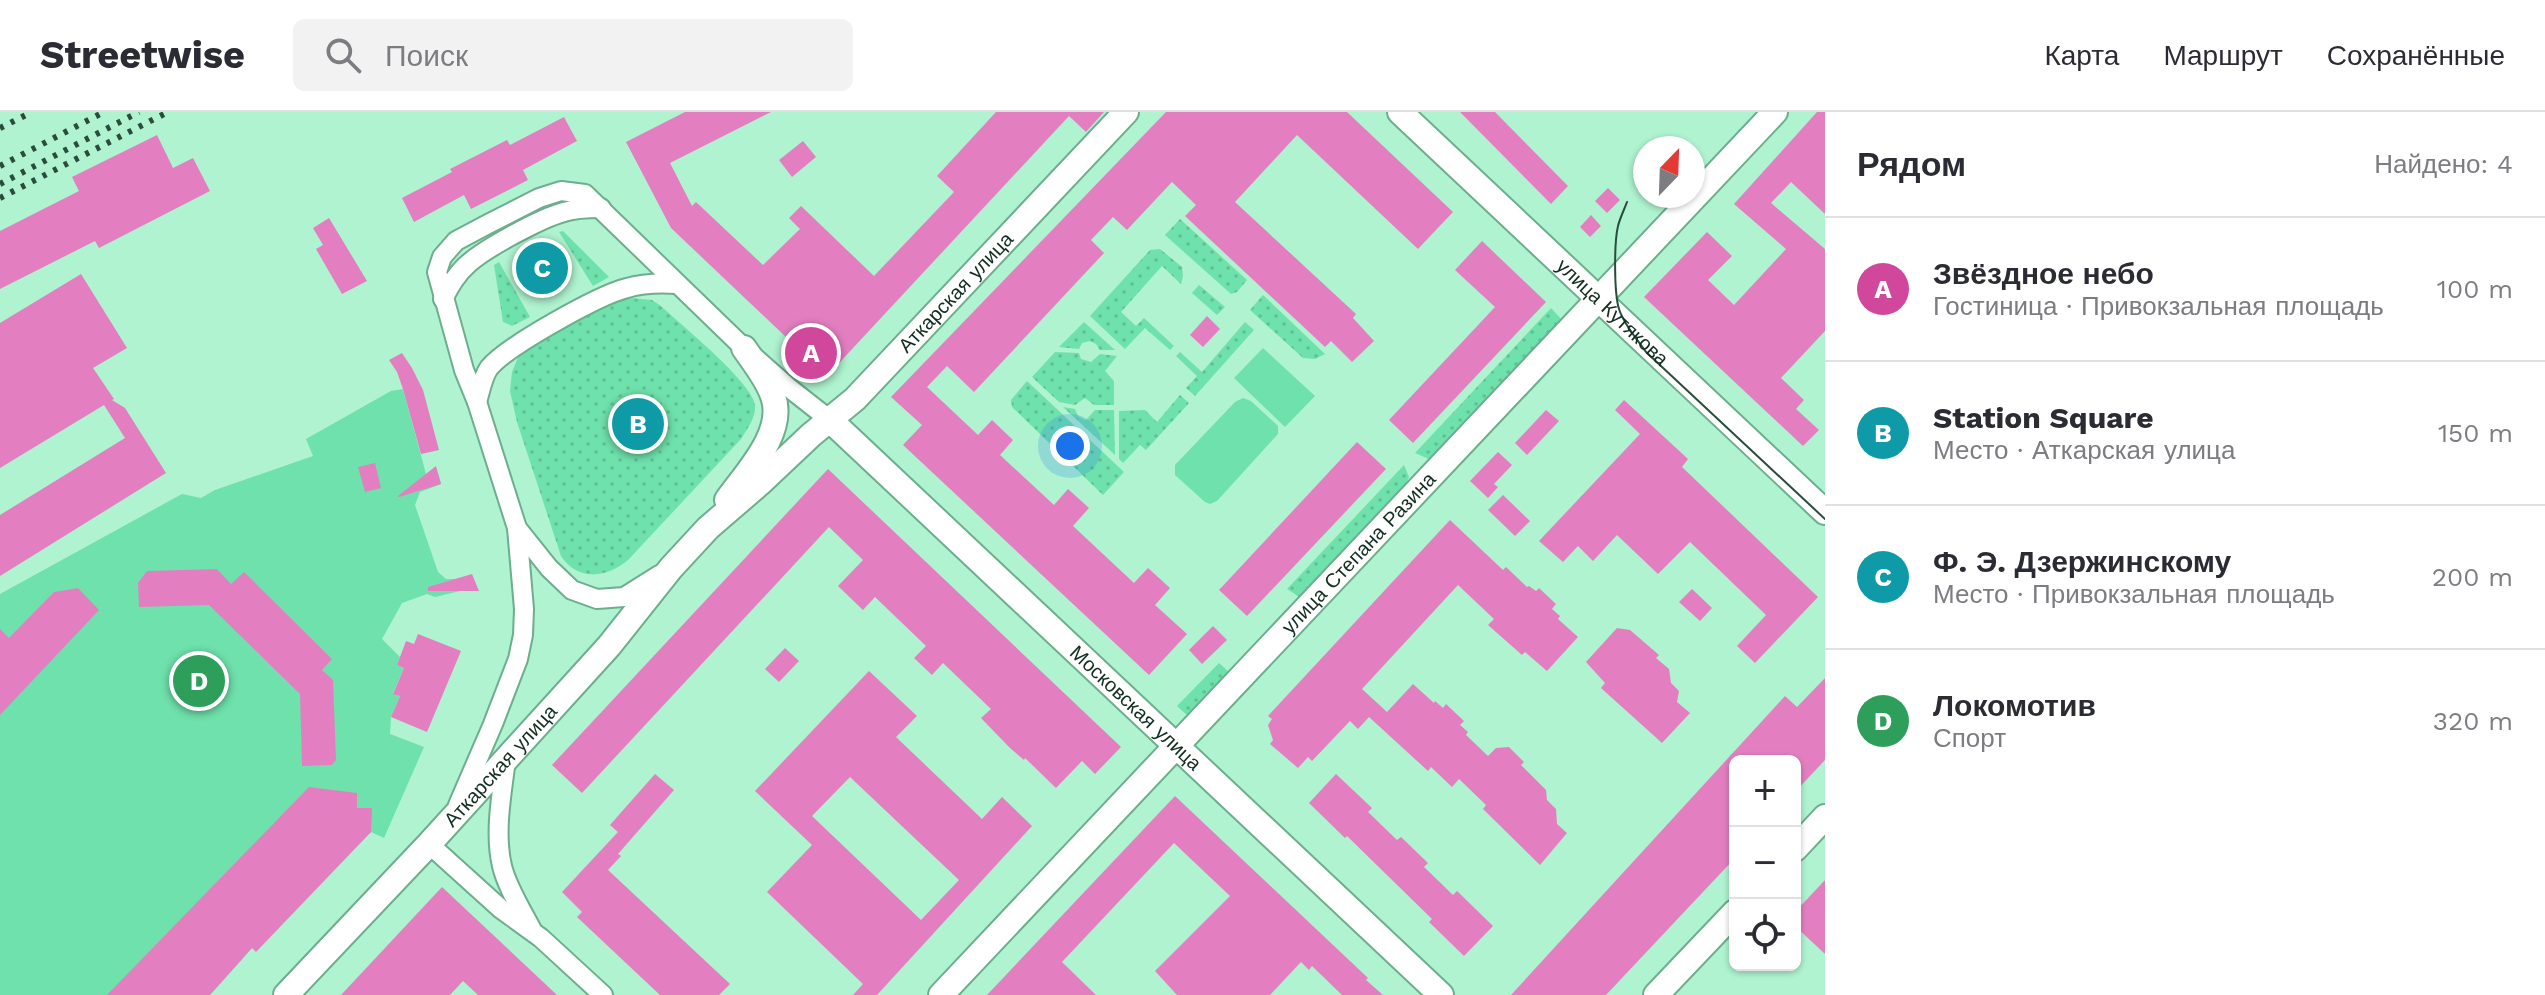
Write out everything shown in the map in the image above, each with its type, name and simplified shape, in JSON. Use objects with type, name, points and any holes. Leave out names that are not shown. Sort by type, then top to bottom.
[{"type":"street","name":"Аткарская улица","points":[[286,995],[609,646],[671,568],[708,528],[855,399],[1126,112]]},
{"type":"street","name":"улица Кутякова","points":[[1400,112],[1825,512]]},
{"type":"street","name":"улица Степана Разина","points":[[941,995],[1775,112]]},
{"type":"street","points":[[452,818],[518,659],[524,609],[517,528],[464,370],[437,272],[442,257],[456,241],[539,198],[561,191],[585,194],[744,348],[830,420]]},
{"type":"street","points":[[477,402],[487,369],[505,353],[566,316],[624,288],[649,283],[676,284]]},
{"type":"street","name":"Аткарская улица","points":[[708,528],[762,451],[776,417],[775,398],[744,348]]},
{"type":"street","name":"Московская улица","points":[[830,420],[1441,995]]},
{"type":"street","points":[[517,528],[549,568],[572,590],[597,599],[624,597],[671,568]]},
{"type":"street","points":[[506,759],[500,805],[502,867],[532,931]]},
{"type":"street","points":[[1801,843],[1825,817]]},
{"type":"street","points":[[429,844],[603,995]]},
{"type":"street","points":[[1656,995],[1729,918]]},
{"type":"green space","points":[[1180,219],[1247,280],[1237,292],[1231,294],[1165,235]]},
{"type":"green space","points":[[563,231],[609,277],[593,286],[559,232]]},
{"type":"green space","points":[[543,248],[551,251],[561,269],[559,275],[539,286],[533,283],[522,265],[524,258]]},
{"type":"green space","points":[[1160,249],[1182,267],[1181,284],[1162,266],[1121,312],[1136,326],[1144,318],[1174,346],[1170,350],[1145,328],[1125,349],[1090,316],[1150,250]]},
{"type":"green space","points":[[499,262],[530,317],[512,326],[503,322],[494,265]]},
{"type":"green space","points":[[1199,285],[1225,307],[1217,315],[1192,293]]},
{"type":"green space","points":[[1263,295],[1325,354],[1315,359],[1303,358],[1250,310]]},
{"type":"green space","points":[[631,298],[652,300],[699,340],[742,382],[751,395],[755,410],[741,439],[629,559],[603,573],[584,573],[561,556],[517,422],[510,391],[512,372],[519,355],[528,346],[613,302]]},
{"type":"green space","points":[[1551,308],[1563,321],[1434,457],[1429,459],[1415,453]]},
{"type":"green space","points":[[1084,322],[1115,350],[1100,350],[1090,341],[1082,343],[1079,349],[1059,347]]},
{"type":"green space","points":[[1245,322],[1254,330],[1195,396],[1186,388],[1197,376],[1176,356],[1180,352],[1202,372]]},
{"type":"green space","points":[[1263,348],[1315,396],[1285,427],[1234,378]]},
{"type":"green space","points":[[1055,352],[1079,353],[1081,359],[1091,362],[1100,354],[1117,356],[1105,371],[1114,381],[1114,405],[1094,405],[1085,398],[1075,405],[1059,402],[1032,377]]},
{"type":"green space","points":[[1027,381],[1124,472],[1103,495],[1012,407],[1011,400]]},
{"type":"green space","points":[[403,389],[426,474],[438,473],[441,484],[420,492],[415,505],[438,572],[446,579],[457,579],[477,587],[435,597],[427,594],[402,603],[382,639],[400,657],[397,665],[404,668],[393,693],[400,696],[391,717],[390,734],[424,747],[384,838],[371,832],[252,948],[210,995],[0,995],[0,594],[182,494],[201,498],[215,490],[313,456],[306,439],[391,391]]},
{"type":"green space","points":[[1180,395],[1189,403],[1146,450],[1140,445],[1123,463],[1119,459],[1119,411],[1145,410],[1157,422]]},
{"type":"green space","points":[[1243,398],[1251,401],[1278,426],[1278,434],[1217,501],[1210,504],[1175,475],[1175,465],[1235,402]]},
{"type":"green space","points":[[1063,407],[1075,409],[1078,416],[1086,420],[1095,410],[1114,410],[1115,455]]},
{"type":"green space","points":[[1404,465],[1409,477],[1403,490],[1301,598],[1287,589]]},
{"type":"green space","points":[[1219,663],[1230,673],[1189,717],[1177,706]]},
{"type":"building","points":[[685,112],[771,112],[670,163],[692,206],[696,202],[763,265],[800,229],[789,218],[801,206],[874,276],[954,192],[937,176],[996,112],[1104,112],[1086,132],[1069,116],[827,376],[671,228],[626,142]]},
{"type":"building","points":[[1166,112],[1347,112],[1453,212],[1418,249],[1297,135],[1235,202],[1356,314],[1353,318],[1374,341],[1352,362],[1331,341],[1325,347],[1185,216],[1196,205],[1172,182],[1127,230],[1113,217],[1091,240],[1104,253],[974,392],[947,366],[927,387],[978,435],[992,420],[1013,440],[1000,455],[1054,505],[1068,489],[1089,508],[1073,526],[1134,583],[1148,568],[1170,588],[1155,605],[1187,634],[1149,675],[903,445],[922,425],[891,397]]},
{"type":"building","points":[[1460,112],[1495,112],[1568,186],[1551,204]]},
{"type":"building","points":[[1817,112],[1825,112],[1825,214],[1791,182],[1771,203],[1825,249],[1825,331],[1781,378],[1804,400],[1796,409],[1819,430],[1803,446],[1644,297],[1707,232],[1732,256],[1708,280],[1734,305],[1786,249],[1734,204]]},
{"type":"building","points":[[564,117],[577,141],[523,170],[528,180],[471,209],[464,195],[414,222],[402,198],[507,140],[510,145]]},
{"type":"building","points":[[157,135],[173,168],[193,158],[210,191],[99,248],[95,241],[0,289],[0,231],[79,191],[72,177]]},
{"type":"building","points":[[803,141],[816,157],[792,177],[779,160]]},
{"type":"building","points":[[1608,188],[1620,200],[1607,213],[1595,201]]},
{"type":"building","points":[[1591,215],[1601,226],[1590,237],[1580,227]]},
{"type":"building","points":[[329,218],[367,281],[342,294],[316,249],[323,245],[313,228]]},
{"type":"building","points":[[1482,241],[1546,302],[1413,443],[1389,420],[1495,307],[1455,270]]},
{"type":"building","points":[[81,274],[127,348],[93,368],[112,400],[125,408],[166,473],[0,576],[0,515],[125,438],[104,405],[0,468],[0,323]]},
{"type":"building","points":[[1207,316],[1220,329],[1203,347],[1190,335]]},
{"type":"building","points":[[402,353],[423,390],[439,450],[421,454],[403,389],[389,360]]},
{"type":"building","points":[[1624,400],[1688,459],[1682,467],[1818,597],[1755,663],[1737,646],[1766,615],[1690,542],[1658,574],[1617,535],[1593,561],[1578,546],[1563,562],[1539,541],[1640,434],[1615,410]]},
{"type":"building","points":[[1546,410],[1559,421],[1527,455],[1515,443]]},
{"type":"building","points":[[1357,442],[1386,469],[1247,616],[1219,590]]},
{"type":"building","points":[[1498,452],[1512,465],[1494,484],[1498,487],[1488,498],[1470,481]]},
{"type":"building","points":[[375,463],[381,488],[365,492],[358,467]]},
{"type":"building","points":[[436,466],[441,484],[398,496]]},
{"type":"building","points":[[828,469],[1121,747],[1095,774],[1082,761],[1056,788],[981,718],[991,709],[943,663],[932,675],[914,658],[926,646],[875,597],[863,610],[838,586],[863,560],[829,527],[582,793],[552,765]]},
{"type":"building","points":[[1503,495],[1530,521],[1515,536],[1488,510]]},
{"type":"building","points":[[1450,520],[1503,570],[1506,567],[1527,587],[1536,591],[1539,588],[1556,604],[1552,609],[1560,616],[1558,619],[1578,637],[1547,671],[1525,652],[1522,655],[1488,625],[1494,619],[1458,585],[1362,689],[1387,712],[1413,684],[1434,703],[1443,708],[1446,704],[1464,721],[1460,725],[1468,732],[1466,735],[1488,756],[1496,748],[1509,747],[1524,762],[1521,765],[1546,790],[1547,800],[1556,809],[1557,824],[1567,833],[1540,865],[1483,809],[1486,805],[1459,779],[1452,787],[1431,767],[1428,771],[1369,717],[1358,729],[1350,721],[1312,761],[1308,757],[1298,768],[1270,744],[1273,740],[1268,725],[1272,719],[1268,716]]},
{"type":"building","points":[[217,569],[231,584],[244,572],[332,659],[322,670],[333,680],[336,760],[332,765],[302,766],[300,694],[209,605],[139,607],[138,583],[147,571]]},
{"type":"building","points":[[472,574],[479,591],[428,591],[428,587]]},
{"type":"building","points":[[78,588],[99,610],[0,715],[0,629],[9,638],[54,592]]},
{"type":"building","points":[[1692,589],[1712,608],[1700,621],[1679,602]]},
{"type":"building","points":[[1213,626],[1227,640],[1202,664],[1189,650]]},
{"type":"building","points":[[1617,628],[1630,630],[1659,655],[1656,658],[1669,669],[1671,683],[1679,691],[1677,702],[1690,713],[1662,743],[1601,688],[1605,683],[1586,662]]},
{"type":"building","points":[[418,634],[461,651],[427,732],[391,717],[400,696],[393,694],[404,668],[397,665],[406,641],[414,644]]},
{"type":"building","points":[[785,648],[799,661],[779,682],[765,669]]},
{"type":"building","points":[[869,671],[917,716],[896,737],[982,819],[1002,797],[1032,826],[877,995],[853,995],[863,984],[767,892],[812,845],[755,791]],"holes":[[[850,777],[959,880],[921,920],[812,816]]]},
{"type":"building","points":[[1825,678],[1825,760],[1801,786],[1801,755],[1731,755],[1785,696],[1797,707]]},
{"type":"building","points":[[1729,757],[1729,864],[1606,995],[1511,995]]},
{"type":"building","points":[[655,774],[674,790],[618,854],[621,856],[608,870],[730,984],[719,995],[660,995],[577,917],[582,912],[562,892],[618,832],[610,825]]},
{"type":"building","points":[[1336,774],[1372,808],[1368,812],[1397,840],[1401,837],[1428,863],[1424,867],[1453,895],[1457,891],[1493,926],[1464,956],[1429,922],[1432,919],[1309,803]]},
{"type":"building","points":[[309,787],[357,793],[357,808],[372,808],[371,832],[256,952],[252,948],[210,995],[107,995]]},
{"type":"building","points":[[1175,796],[1383,995],[1342,995],[1312,966],[1309,970],[1301,962],[1270,995],[1177,995],[1155,971],[1230,896],[1174,843],[1062,962],[1096,995],[987,995]]},
{"type":"building","points":[[1825,880],[1825,954],[1801,932],[1801,906]]},
{"type":"building","points":[[442,887],[557,995],[478,995],[463,981],[450,995],[341,995]]},
{"type":"tram line","points":[[1627,202],[1618,226],[1615,268],[1617,302],[1627,326],[1646,352],[1825,519]]},
{"type":"railway","points":[[0,128],[32,112]]},
{"type":"railway","points":[[0,166],[104,112]]},
{"type":"railway","points":[[0,184],[139,112]]},
{"type":"railway","points":[[0,198],[168,112]]},
{"type":"place","name":"Ф. Э. Дзержинскому","points":[[542,268]]},
{"type":"place","name":"Звёздное небо","points":[[811,353]]},
{"type":"place","name":"Station Square","points":[[638,424]]},
{"type":"place","name":"Локомотив","points":[[199,681]]}]
